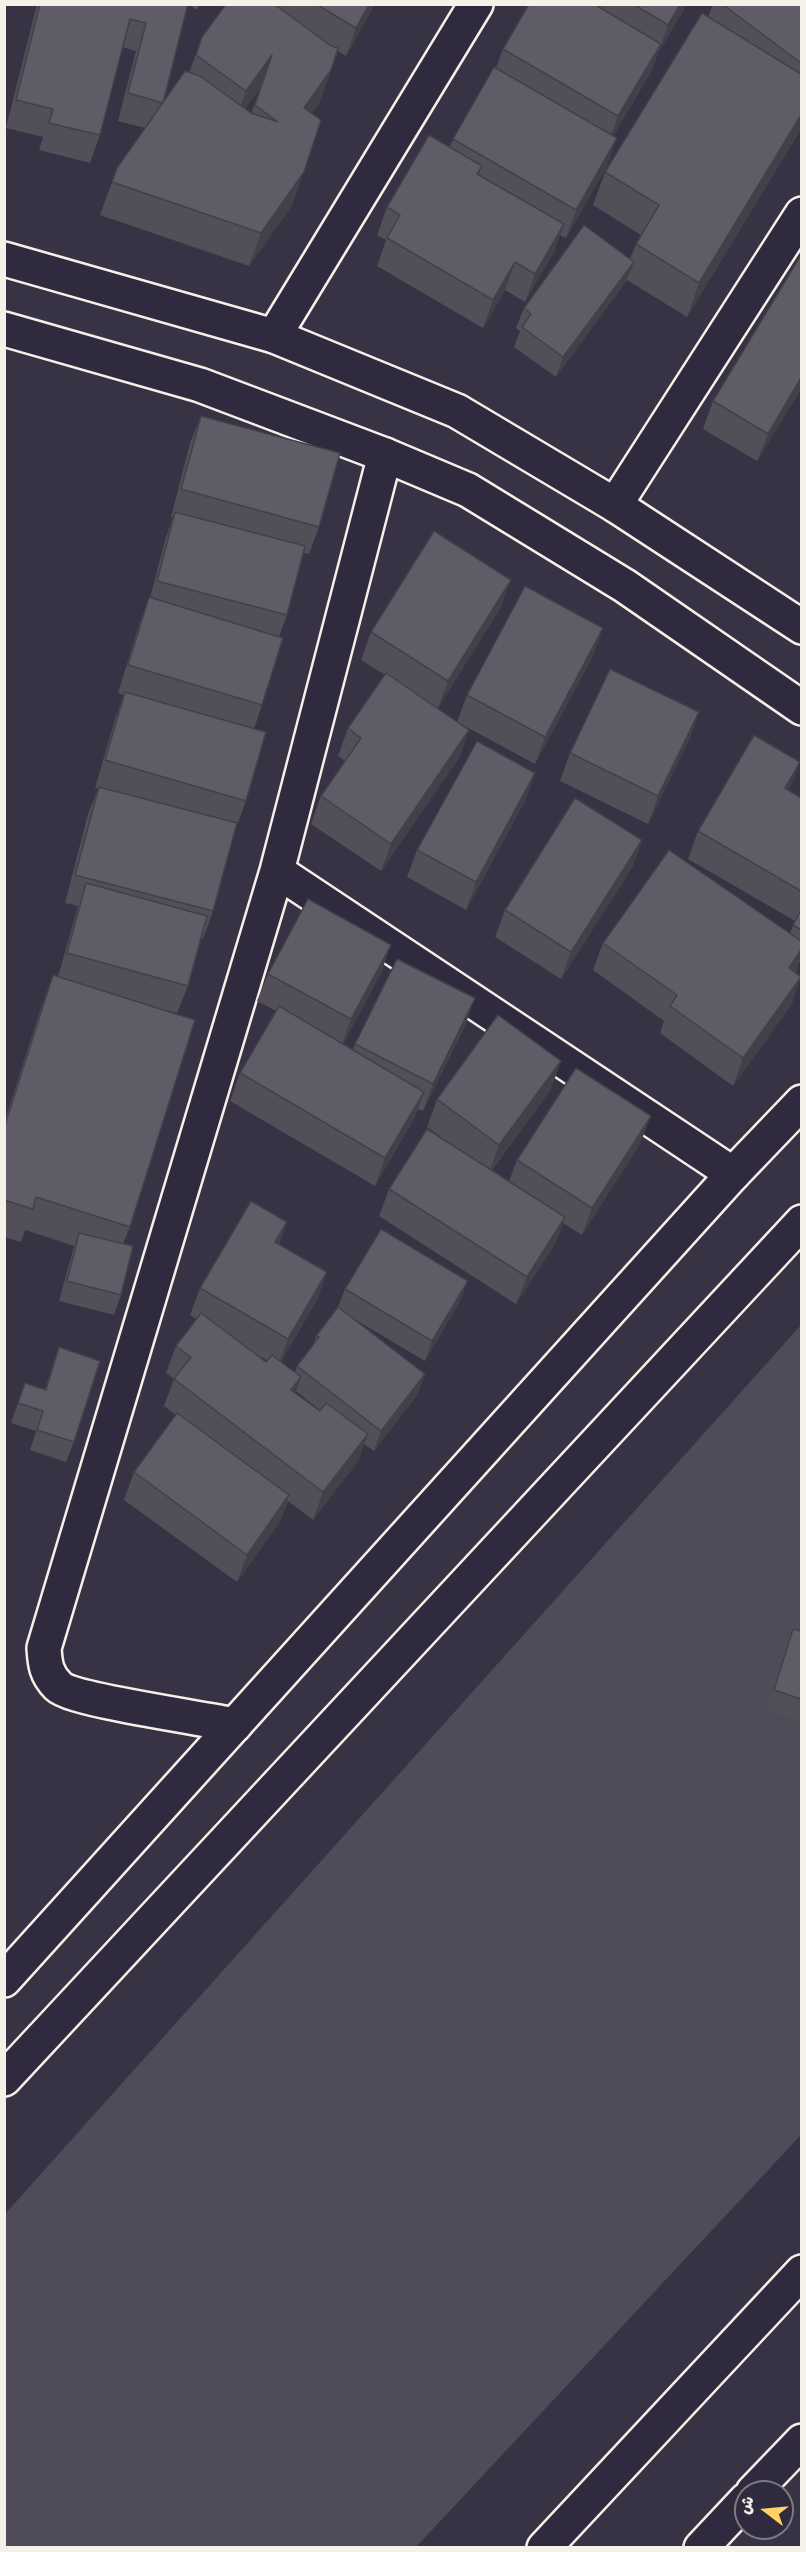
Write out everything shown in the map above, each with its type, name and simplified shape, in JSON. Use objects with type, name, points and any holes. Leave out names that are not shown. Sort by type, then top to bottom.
[{"type":"street","points":[[274,336],[476,4]]},
{"type":"street","points":[[615,505],[801,214]]},
{"type":"street","points":[[4,259],[274,336],[457,411],[615,505],[801,627]]},
{"type":"street","points":[[4,329],[200,385],[385,455],[477,496],[625,586],[801,708]]},
{"type":"street","points":[[236,1725],[84,1697],[59,1688],[45,1670],[44,1648],[277,871],[385,455]]},
{"type":"street","points":[[277,871],[732,1174]]},
{"type":"street","points":[[4,1980],[732,1174],[801,1102]]},
{"type":"street","points":[[4,2079],[801,1222]]},
{"type":"street","points":[[544,2547],[801,2272]]},
{"type":"street","points":[[764,2480],[801,2441]]},
{"type":"street","points":[[701,2547],[734,2513]]},
{"type":"shaded area","points":[[801,1325],[801,2135],[416,2547],[5,2548],[5,2214]]},
{"type":"building","points":[[40,4],[188,4],[163,103],[128,93],[146,23],[130,19],[100,135],[49,123],[53,109],[16,100]]},
{"type":"building","points":[[226,4],[274,4],[331,46],[338,48],[331,70],[304,108],[321,120],[304,172],[261,233],[112,182],[117,168],[185,71],[200,76],[251,113],[278,122],[255,105],[272,55],[246,91],[196,55],[202,37]]},
{"type":"building","points":[[316,4],[369,4],[356,28]]},
{"type":"building","points":[[529,4],[594,4],[661,44],[618,116],[503,49]]},
{"type":"building","points":[[633,4],[680,4],[668,25]]},
{"type":"building","points":[[722,4],[801,4],[801,63]]},
{"type":"building","points":[[702,13],[801,74],[801,115],[699,283],[636,244],[659,205],[605,172]]},
{"type":"building","points":[[494,67],[617,138],[576,210],[453,139]]},
{"type":"building","points":[[429,135],[482,166],[477,174],[564,224],[535,274],[515,262],[493,300],[387,238],[400,215],[387,207]]},
{"type":"building","points":[[584,225],[634,262],[563,357],[522,327],[531,314],[524,308]]},
{"type":"building","points":[[801,255],[801,378],[768,434],[713,401]]},
{"type":"building","points":[[201,416],[340,453],[319,527],[181,489]]},
{"type":"building","points":[[175,512],[305,546],[287,615],[157,581]]},
{"type":"building","points":[[434,531],[511,580],[448,681],[371,632]]},
{"type":"building","points":[[525,586],[603,628],[545,737],[467,695]]},
{"type":"building","points":[[149,597],[283,638],[262,705],[128,665]]},
{"type":"building","points":[[610,669],[699,712],[658,796],[570,753]]},
{"type":"building","points":[[386,673],[469,730],[391,844],[321,796],[361,738],[348,728]]},
{"type":"building","points":[[125,692],[266,732],[246,801],[105,760]]},
{"type":"building","points":[[754,735],[800,762],[785,788],[801,798],[801,891],[698,831]]},
{"type":"building","points":[[477,741],[535,773],[476,882],[417,850]]},
{"type":"building","points":[[99,787],[237,823],[213,911],[75,875]]},
{"type":"building","points":[[575,798],[642,840],[571,952],[505,910]]},
{"type":"building","points":[[669,850],[801,941],[801,950],[789,968],[801,977],[743,1058],[670,1006],[677,995],[603,943]]},
{"type":"building","points":[[86,883],[207,916],[188,986],[67,953]]},
{"type":"building","points":[[308,899],[391,945],[351,1019],[268,974]]},
{"type":"building","points":[[801,910],[801,930],[793,925]]},
{"type":"building","points":[[397,959],[475,998],[433,1084],[355,1044]]},
{"type":"building","points":[[53,975],[195,1020],[130,1227],[36,1197],[33,1209],[4,1200],[4,1128]]},
{"type":"building","points":[[279,1006],[424,1092],[385,1158],[240,1073]]},
{"type":"building","points":[[498,1015],[561,1061],[499,1145],[437,1099]]},
{"type":"building","points":[[576,1068],[651,1116],[592,1208],[517,1160]]},
{"type":"building","points":[[427,1129],[565,1217],[527,1277],[389,1189]]},
{"type":"building","points":[[251,1201],[287,1222],[275,1242],[327,1272],[288,1339],[200,1288]]},
{"type":"building","points":[[381,1229],[468,1281],[432,1341],[345,1289]]},
{"type":"building","points":[[79,1233],[133,1246],[121,1295],[67,1281]]},
{"type":"building","points":[[338,1307],[425,1374],[381,1431],[297,1366]]},
{"type":"building","points":[[201,1313],[266,1362],[272,1355],[301,1377],[291,1390],[320,1411],[326,1403],[368,1434],[323,1492],[174,1379],[191,1357],[176,1346]]},
{"type":"building","points":[[59,1347],[100,1361],[74,1442],[37,1430],[43,1411],[18,1403],[25,1383],[46,1390]]},
{"type":"building","points":[[177,1413],[289,1495],[247,1555],[134,1472]]},
{"type":"building","points":[[793,1629],[801,1631],[801,1699],[774,1690]]}]
